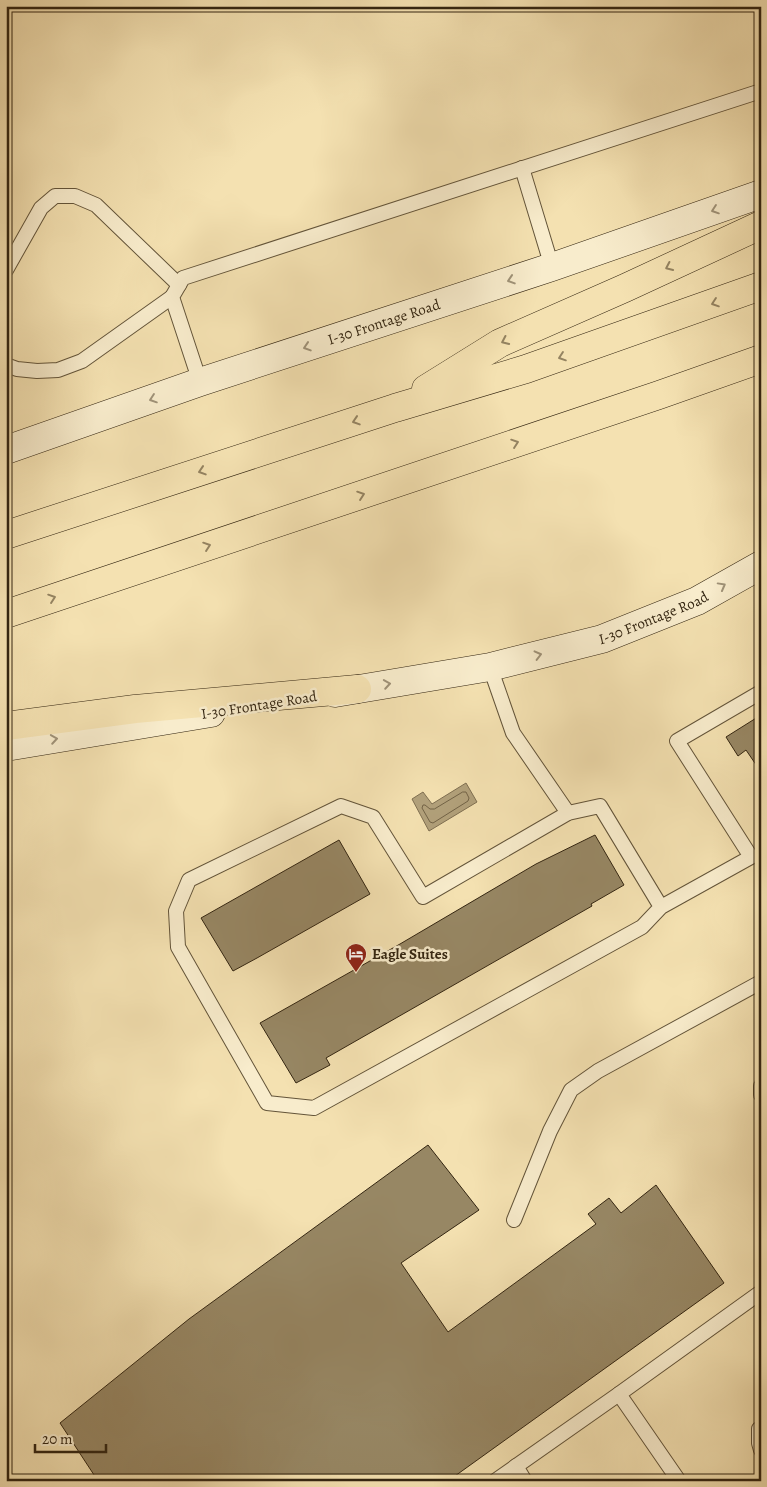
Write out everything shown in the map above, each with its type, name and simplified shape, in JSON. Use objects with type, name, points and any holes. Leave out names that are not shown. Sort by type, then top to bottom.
[{"type":"highway","points":[[395,408],[500,343],[761,225]]},
{"type":"highway","points":[[6,535],[395,408],[526,369],[761,286]]},
{"type":"highway","points":[[6,614],[761,359]]},
{"type":"highway","points":[[6,726],[135,709],[356,689]]},
{"type":"main road","name":"I-30 Frontage Road","points":[[6,450],[200,382],[552,267],[761,194]]},
{"type":"main road","name":"I-30 Frontage Road","points":[[6,747],[490,667],[602,639],[697,601],[761,565]]},
{"type":"lane","points":[[6,365],[17,369],[37,371],[58,370],[82,361],[175,291],[183,278],[761,90]]},
{"type":"lane","points":[[522,168],[552,267]]},
{"type":"lane","points":[[6,270],[41,208],[55,196],[75,196],[96,205],[175,291],[200,382]]},
{"type":"lane","points":[[490,667],[513,733],[568,812]]},
{"type":"lane","points":[[662,907],[600,806],[568,812],[423,897],[373,817],[341,806],[189,880],[176,911],[178,947],[267,1103],[314,1108],[642,927],[662,907],[756,854],[677,741],[761,692]]},
{"type":"lane","points":[[514,1220],[550,1131],[571,1090],[598,1071],[761,982]]},
{"type":"lane","points":[[761,1086],[761,1095]]},
{"type":"lane","points":[[495,1481],[761,1292]]},
{"type":"lane","points":[[619,1394],[679,1481]]},
{"type":"lane","points":[[761,1428],[759,1430],[761,1450]]},
{"type":"lane","points":[[516,1466],[525,1481]]},
{"type":"water","points":[[466,783],[477,802],[429,831],[412,799],[423,792],[432,804]]},
{"type":"building","points":[[761,715],[761,772],[746,750],[738,756],[726,737]]},
{"type":"building","points":[[595,835],[624,885],[591,904],[592,906],[326,1058],[330,1065],[296,1083],[260,1023],[536,864]]},
{"type":"building","points":[[339,840],[370,894],[233,971],[201,918]]},
{"type":"building","points":[[428,1145],[479,1210],[401,1263],[448,1332],[596,1224],[588,1214],[609,1198],[621,1213],[656,1185],[724,1283],[448,1481],[98,1481],[60,1423],[189,1319]]},
{"type":"place","name":"Eagle Suites","points":[[356,973]]}]
